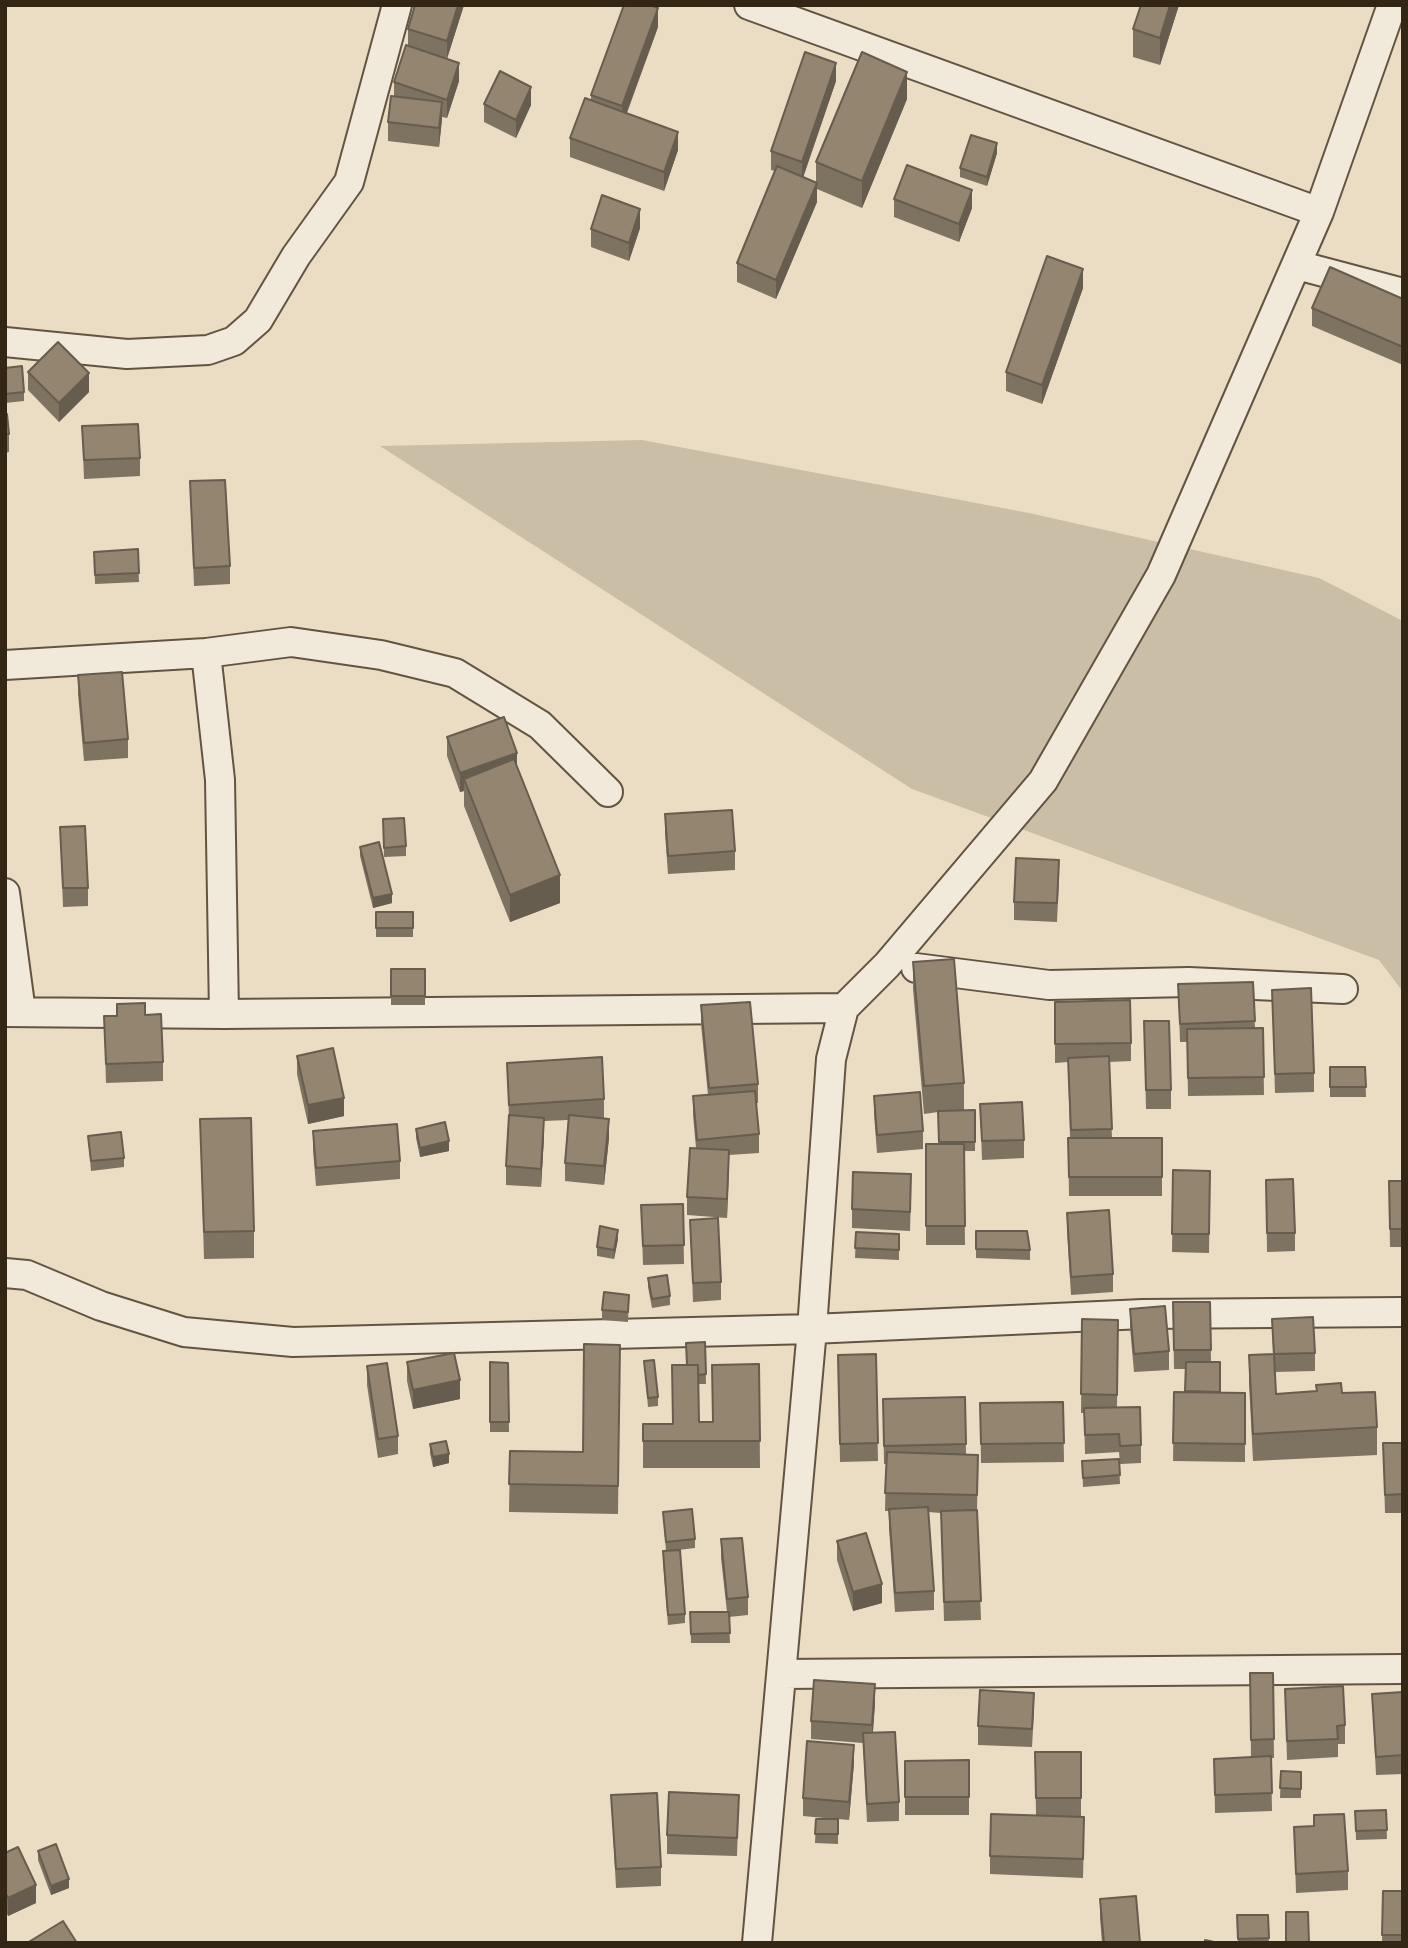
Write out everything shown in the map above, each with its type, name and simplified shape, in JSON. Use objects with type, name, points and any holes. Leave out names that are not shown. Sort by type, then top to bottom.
[{"type":"street","points":[[5,342],[127,354],[208,350],[234,341],[258,320],[296,256],[349,182],[397,5]]},
{"type":"street","points":[[749,5],[1319,212]]},
{"type":"street","points":[[757,1943],[813,1329],[831,1059],[844,1009],[887,965],[1043,781],[1161,575],[1319,212],[1392,5]]},
{"type":"street","points":[[1297,265],[1403,293]]},
{"type":"street","points":[[5,664],[206,653],[291,642],[381,655],[455,673],[540,725],[608,792]]},
{"type":"street","points":[[206,653],[220,780],[224,1014]]},
{"type":"street","points":[[5,893],[13,1012],[224,1014],[844,1009]]},
{"type":"street","points":[[887,965],[1049,985],[1189,982],[1343,989]]},
{"type":"street","points":[[5,1273],[27,1275],[101,1306],[184,1332],[293,1342],[813,1329],[1143,1314],[1403,1312]]},
{"type":"street","points":[[782,1674],[1403,1669]]},
{"type":"shaded area","points":[[642,440],[1029,513],[1319,578],[1403,621],[1403,992],[1379,960],[912,789],[380,446]]},
{"type":"building","points":[[415,5],[458,5],[447,41],[408,29]]},
{"type":"building","points":[[624,5],[650,5],[658,8],[622,106],[591,95]]},
{"type":"building","points":[[1141,5],[1170,5],[1160,38],[1133,29]]},
{"type":"building","points":[[406,45],[459,63],[447,100],[394,82]]},
{"type":"building","points":[[805,52],[836,63],[802,162],[771,151]]},
{"type":"building","points":[[862,52],[907,72],[862,181],[816,162]]},
{"type":"building","points":[[500,71],[531,87],[516,120],[484,104]]},
{"type":"building","points":[[391,96],[442,102],[439,128],[388,122]]},
{"type":"building","points":[[585,98],[678,132],[664,172],[570,138]]},
{"type":"building","points":[[971,135],[997,143],[987,177],[960,168]]},
{"type":"building","points":[[907,165],[972,190],[959,224],[894,199]]},
{"type":"building","points":[[777,166],[817,183],[776,280],[737,263]]},
{"type":"building","points":[[602,195],[640,209],[629,243],[591,229]]},
{"type":"building","points":[[1047,256],[1083,269],[1042,385],[1006,372]]},
{"type":"building","points":[[1330,267],[1403,299],[1403,347],[1312,308]]},
{"type":"building","points":[[58,342],[89,373],[59,403],[28,372]]},
{"type":"building","points":[[22,366],[24,392],[5,394],[5,368]]},
{"type":"building","points":[[7,414],[9,434],[5,434]]},
{"type":"building","points":[[138,424],[140,458],[84,460],[82,426]]},
{"type":"building","points":[[225,480],[230,566],[194,568],[190,481]]},
{"type":"building","points":[[138,549],[139,573],[95,575],[94,552]]},
{"type":"building","points":[[122,672],[128,739],[84,743],[78,675]]},
{"type":"building","points":[[504,717],[517,753],[460,773],[447,737]]},
{"type":"building","points":[[514,759],[560,875],[510,895],[464,779]]},
{"type":"building","points":[[732,810],[735,851],[668,856],[665,814]]},
{"type":"building","points":[[404,818],[406,846],[384,848],[383,819]]},
{"type":"building","points":[[85,826],[88,888],[63,888],[60,827]]},
{"type":"building","points":[[379,842],[392,894],[373,898],[360,847]]},
{"type":"building","points":[[1016,858],[1059,860],[1057,903],[1014,902]]},
{"type":"building","points":[[376,912],[413,912],[413,928],[376,928]]},
{"type":"building","points":[[954,959],[964,1083],[924,1086],[913,962]]},
{"type":"building","points":[[391,969],[425,969],[425,996],[391,996]]},
{"type":"building","points":[[1253,982],[1255,1021],[1180,1024],[1178,984]]},
{"type":"building","points":[[1311,988],[1314,1073],[1275,1074],[1272,990]]},
{"type":"building","points":[[1130,1000],[1131,1043],[1055,1044],[1055,1002]]},
{"type":"building","points":[[750,1002],[758,1084],[709,1088],[701,1005]]},
{"type":"building","points":[[145,1003],[145,1015],[161,1014],[163,1062],[106,1064],[104,1016],[117,1016],[117,1004]]},
{"type":"building","points":[[1144,1021],[1169,1021],[1171,1090],[1146,1090]]},
{"type":"building","points":[[1263,1028],[1264,1077],[1188,1078],[1187,1029]]},
{"type":"building","points":[[333,1048],[344,1098],[308,1105],[297,1056]]},
{"type":"building","points":[[1109,1056],[1112,1129],[1071,1130],[1068,1058]]},
{"type":"building","points":[[602,1057],[604,1099],[509,1105],[507,1063]]},
{"type":"building","points":[[1330,1067],[1365,1067],[1366,1087],[1330,1087]]},
{"type":"building","points":[[755,1091],[759,1134],[697,1140],[693,1096]]},
{"type":"building","points":[[920,1092],[923,1131],[877,1135],[874,1096]]},
{"type":"building","points":[[1022,1102],[1024,1140],[982,1141],[980,1104]]},
{"type":"building","points":[[975,1110],[975,1142],[939,1142],[938,1111]]},
{"type":"building","points":[[509,1115],[544,1118],[541,1169],[506,1166]]},
{"type":"building","points":[[569,1115],[609,1119],[604,1166],[565,1163]]},
{"type":"building","points":[[251,1118],[254,1231],[204,1232],[200,1119]]},
{"type":"building","points":[[445,1122],[449,1141],[420,1148],[416,1129]]},
{"type":"building","points":[[397,1124],[400,1161],[316,1168],[313,1131]]},
{"type":"building","points":[[121,1132],[124,1158],[91,1161],[88,1136]]},
{"type":"building","points":[[1068,1138],[1162,1138],[1162,1177],[1069,1177]]},
{"type":"building","points":[[926,1144],[964,1144],[965,1226],[926,1226]]},
{"type":"building","points":[[690,1148],[729,1150],[727,1199],[687,1197]]},
{"type":"building","points":[[1173,1170],[1210,1171],[1209,1234],[1172,1234]]},
{"type":"building","points":[[853,1172],[911,1174],[910,1212],[852,1209]]},
{"type":"building","points":[[1293,1179],[1295,1233],[1267,1233],[1266,1180]]},
{"type":"building","points":[[1389,1181],[1403,1181],[1403,1229],[1390,1229]]},
{"type":"building","points":[[683,1204],[684,1245],[643,1246],[641,1205]]},
{"type":"building","points":[[1109,1210],[1113,1274],[1071,1277],[1067,1213]]},
{"type":"building","points":[[718,1218],[721,1282],[693,1283],[690,1220]]},
{"type":"building","points":[[600,1226],[618,1230],[614,1250],[597,1247]]},
{"type":"building","points":[[976,1231],[1027,1231],[1030,1250],[976,1249]]},
{"type":"building","points":[[856,1232],[899,1234],[899,1250],[855,1248]]},
{"type":"building","points":[[667,1275],[670,1296],[652,1299],[648,1278]]},
{"type":"building","points":[[604,1292],[629,1295],[628,1312],[602,1310]]},
{"type":"building","points":[[1173,1302],[1210,1302],[1211,1350],[1174,1350]]},
{"type":"building","points":[[1165,1306],[1169,1351],[1134,1354],[1130,1309]]},
{"type":"building","points":[[1313,1317],[1315,1353],[1274,1354],[1272,1319]]},
{"type":"building","points":[[1082,1319],[1118,1320],[1117,1395],[1081,1394]]},
{"type":"building","points":[[705,1342],[706,1374],[698,1375],[698,1365],[687,1365],[686,1343]]},
{"type":"building","points":[[584,1344],[620,1345],[618,1486],[509,1484],[510,1451],[583,1452]]},
{"type":"building","points":[[454,1353],[460,1380],[413,1390],[407,1362]]},
{"type":"building","points":[[876,1354],[878,1443],[840,1444],[838,1355]]},
{"type":"building","points":[[1274,1354],[1276,1394],[1317,1391],[1316,1385],[1341,1383],[1342,1393],[1375,1392],[1377,1427],[1253,1434],[1249,1355]]},
{"type":"building","points":[[654,1360],[658,1397],[648,1398],[644,1361]]},
{"type":"building","points":[[490,1362],[508,1363],[509,1422],[490,1422]]},
{"type":"building","points":[[1186,1362],[1220,1362],[1220,1392],[1185,1391]]},
{"type":"building","points":[[387,1363],[398,1436],[378,1439],[367,1366]]},
{"type":"building","points":[[759,1364],[760,1441],[643,1441],[643,1424],[673,1424],[672,1365],[698,1365],[699,1422],[713,1422],[712,1365]]},
{"type":"building","points":[[1174,1392],[1245,1393],[1245,1444],[1173,1443]]},
{"type":"building","points":[[965,1397],[966,1444],[884,1446],[883,1399]]},
{"type":"building","points":[[1063,1402],[1064,1443],[981,1444],[980,1403]]},
{"type":"building","points":[[1140,1407],[1141,1445],[1120,1446],[1119,1434],[1085,1435],[1084,1408]]},
{"type":"building","points":[[446,1441],[449,1454],[433,1457],[430,1444]]},
{"type":"building","points":[[1383,1443],[1403,1443],[1403,1494],[1385,1495]]},
{"type":"building","points":[[887,1452],[978,1455],[977,1495],[885,1493]]},
{"type":"building","points":[[1119,1459],[1120,1475],[1083,1478],[1082,1461]]},
{"type":"building","points":[[928,1507],[934,1591],[895,1593],[889,1509]]},
{"type":"building","points":[[692,1509],[695,1539],[666,1542],[663,1512]]},
{"type":"building","points":[[977,1510],[981,1601],[944,1602],[941,1511]]},
{"type":"building","points":[[866,1533],[882,1584],[853,1592],[837,1541]]},
{"type":"building","points":[[742,1538],[748,1597],[727,1599],[721,1539]]},
{"type":"building","points":[[680,1550],[685,1614],[668,1615],[663,1551]]},
{"type":"building","points":[[690,1612],[729,1612],[730,1633],[691,1634]]},
{"type":"building","points":[[1250,1673],[1273,1673],[1274,1739],[1251,1740]]},
{"type":"building","points":[[814,1680],[875,1684],[872,1725],[811,1721]]},
{"type":"building","points":[[1343,1686],[1345,1725],[1337,1726],[1338,1739],[1287,1741],[1285,1689]]},
{"type":"building","points":[[980,1690],[1034,1693],[1032,1729],[978,1726]]},
{"type":"building","points":[[1403,1692],[1403,1755],[1376,1757],[1372,1694]]},
{"type":"building","points":[[895,1732],[899,1802],[867,1804],[863,1733]]},
{"type":"building","points":[[807,1741],[854,1745],[849,1802],[803,1798]]},
{"type":"building","points":[[1035,1752],[1081,1752],[1081,1798],[1036,1798]]},
{"type":"building","points":[[1271,1756],[1272,1793],[1215,1795],[1214,1759]]},
{"type":"building","points":[[969,1760],[969,1797],[905,1797],[905,1761]]},
{"type":"building","points":[[1281,1771],[1301,1772],[1301,1789],[1280,1788]]},
{"type":"building","points":[[669,1792],[739,1795],[737,1838],[667,1835]]},
{"type":"building","points":[[657,1793],[661,1867],[616,1869],[611,1795]]},
{"type":"building","points":[[1386,1810],[1387,1830],[1356,1831],[1355,1811]]},
{"type":"building","points":[[991,1814],[1084,1817],[1083,1859],[990,1856]]},
{"type":"building","points":[[1344,1814],[1348,1871],[1296,1874],[1294,1827],[1314,1826],[1314,1815]]},
{"type":"building","points":[[816,1819],[838,1819],[838,1834],[815,1834]]},
{"type":"building","points":[[56,1844],[69,1879],[51,1886],[38,1851]]},
{"type":"building","points":[[18,1847],[36,1885],[8,1898],[5,1892],[5,1853]]},
{"type":"building","points":[[1383,1891],[1403,1891],[1403,1935],[1382,1935]]},
{"type":"building","points":[[1136,1896],[1140,1943],[1104,1943],[1100,1899]]},
{"type":"building","points":[[1286,1912],[1308,1912],[1309,1943],[1286,1943]]},
{"type":"building","points":[[1237,1915],[1268,1915],[1269,1938],[1238,1939]]},
{"type":"building","points":[[63,1921],[77,1943],[27,1943]]}]
